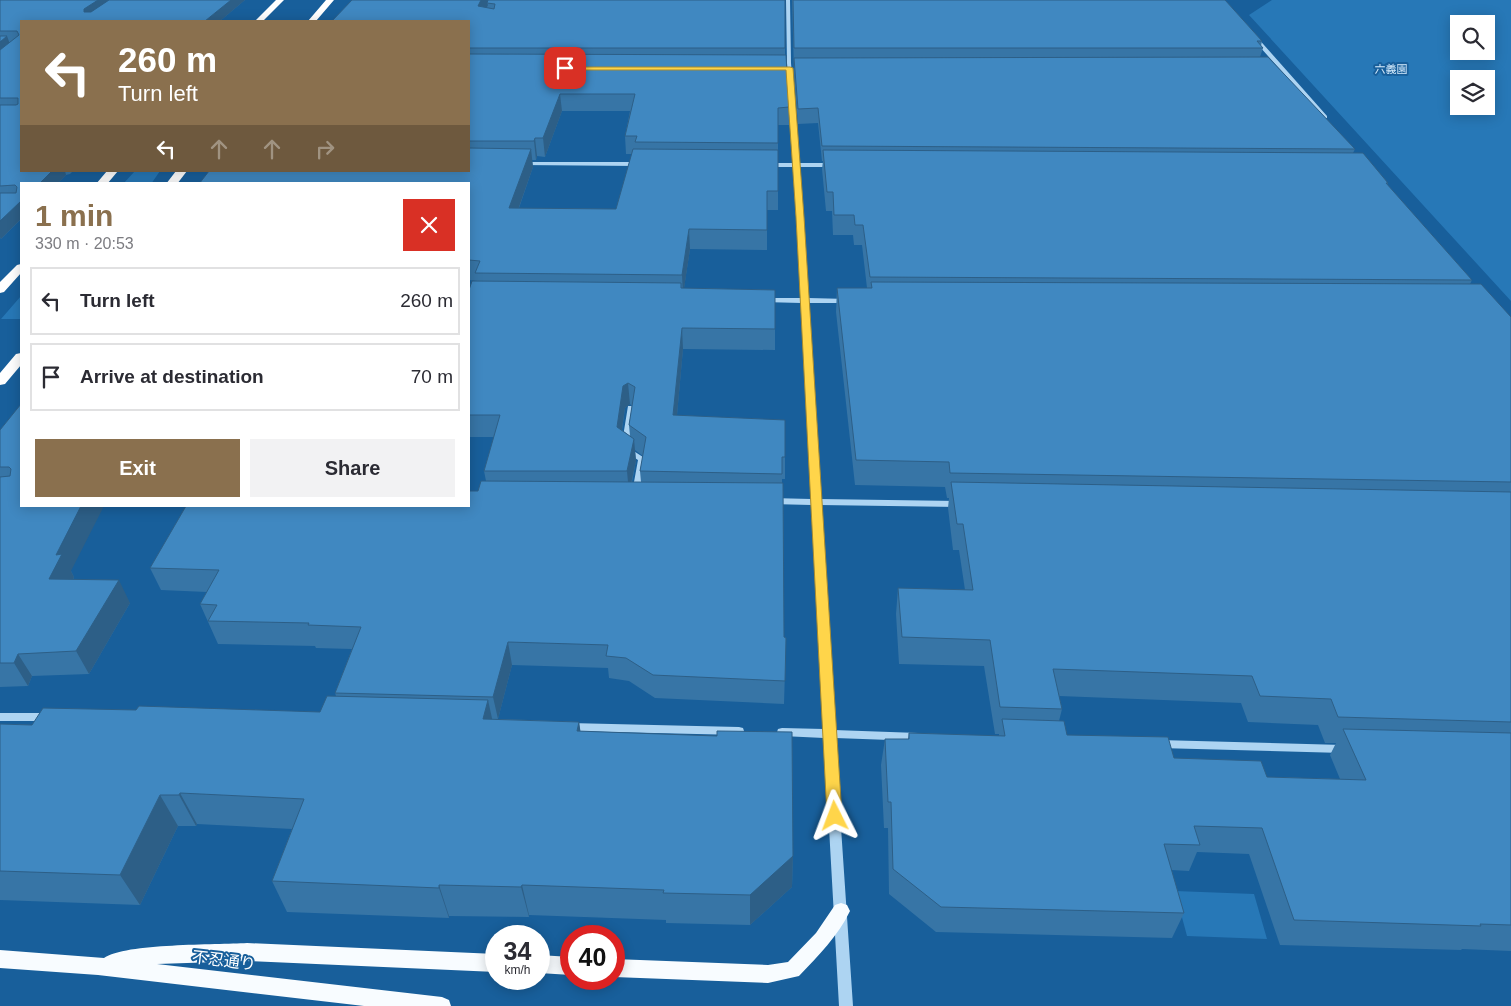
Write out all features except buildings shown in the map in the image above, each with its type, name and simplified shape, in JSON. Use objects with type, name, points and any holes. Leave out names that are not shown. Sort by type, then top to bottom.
[{"type":"highway","points":[[260,20],[280,0]]},
{"type":"highway","points":[[313,20],[330,0]]},
{"type":"highway","points":[[103,182],[112,172]]},
{"type":"highway","points":[[173,182],[181,172]]},
{"type":"highway","points":[[0,290],[20,268]]},
{"type":"highway","points":[[0,381],[20,358]]},
{"type":"main road","points":[[625,968],[768,974],[793,970],[822,939],[841,911]]},
{"type":"main road","points":[[98,966],[147,956],[248,952],[485,962]]},
{"type":"main road","name":"不忍通り","points":[[0,959],[98,966],[442,1006]]},
{"type":"street","points":[[788,0],[790,68],[846,1006]]},
{"type":"street","points":[[1250,32],[1278,68],[1332,125]]},
{"type":"street","points":[[517,163],[644,164]]},
{"type":"street","points":[[760,165],[844,165]]},
{"type":"street","points":[[758,300],[853,301]]},
{"type":"street","points":[[631,408],[626,449],[642,459],[635,498]]},
{"type":"street","points":[[758,501],[965,504]]},
{"type":"street","points":[[0,717],[57,717]]},
{"type":"street","points":[[560,727],[749,732]]},
{"type":"street","points":[[769,732],[933,738]]},
{"type":"street","points":[[1150,743],[1357,749]]},
{"type":"green space","name":"六義園","points":[[1272,0],[1511,0],[1511,301],[1249,15]]},
{"type":"green space","points":[[134,172],[159,172],[152,182],[125,182]]},
{"type":"green space","points":[[20,297],[20,319],[1,319]]},
{"type":"green space","points":[[1175,891],[1254,894],[1267,939],[1187,936]]},
{"type":"route","points":[[565,68],[790,68],[835,816]]}]
